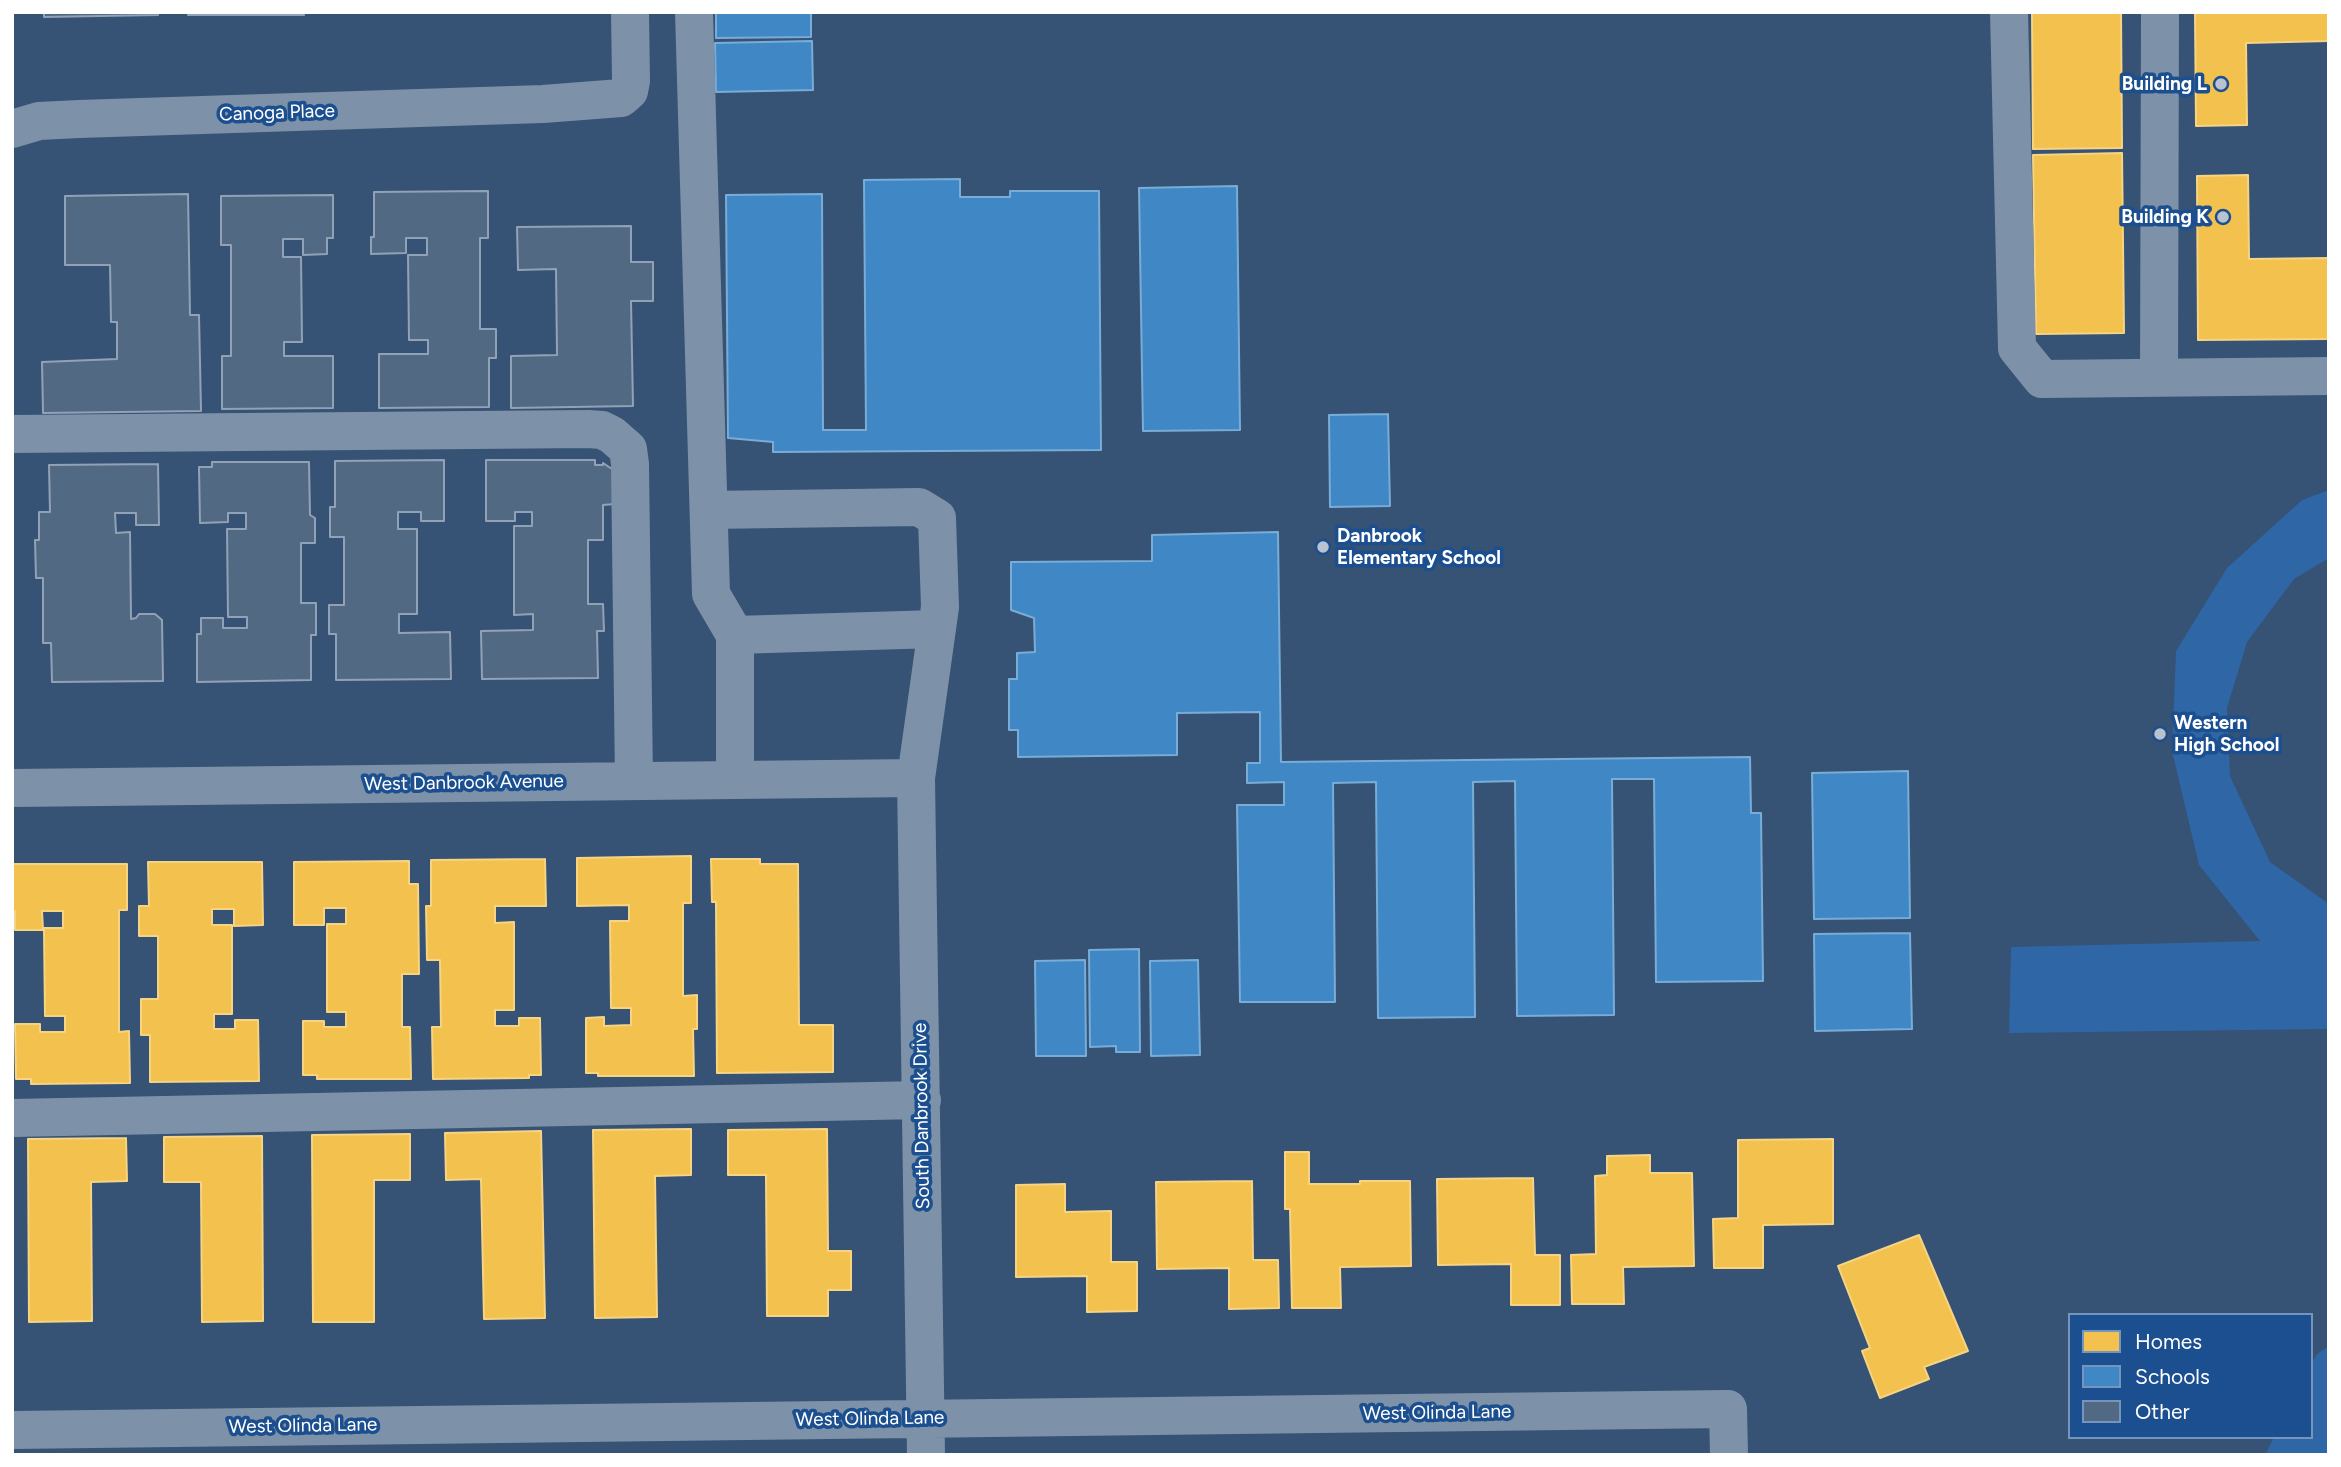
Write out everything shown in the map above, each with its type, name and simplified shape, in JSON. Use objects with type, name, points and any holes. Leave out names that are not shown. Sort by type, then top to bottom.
[{"type":"street","name":"Canoga Place","points":[[12,129],[39,121],[543,104],[621,97],[629,91],[630,12]]},
{"type":"street","points":[[694,12],[712,594],[735,635],[735,779]]},
{"type":"street","points":[[2009,12],[2017,348],[2042,379],[2329,376]]},
{"type":"street","points":[[2159,378],[2160,12]]},
{"type":"street","points":[[12,434],[589,429],[602,430],[612,435],[628,449],[630,464],[634,781]]},
{"type":"street","name":"South Danbrook Drive","points":[[709,510],[919,507],[937,518],[940,605],[916,778],[925,1437]]},
{"type":"street","points":[[735,635],[937,629]]},
{"type":"street","name":"West Danbrook Avenue","points":[[12,788],[916,778]]},
{"type":"street","points":[[12,1118],[922,1100]]},
{"type":"street","name":"West Olinda Lane","points":[[12,1430],[925,1437],[1728,1409],[1729,1455]]},
{"type":"shaded area","points":[[2329,490],[2329,558],[2294,579],[2247,642],[2227,708],[2230,776],[2270,862],[2329,904],[2329,1029],[2009,1033],[2011,947],[2260,941],[2199,865],[2172,751],[2176,651],[2227,568],[2302,500]]},
{"type":"shaded area","points":[[2329,1346],[2329,1455],[2265,1455],[2273,1439],[2313,1439],[2313,1361],[2317,1354]]},
{"type":"building: Homes","points":[[2032,12],[2121,12],[2122,148],[2033,149]]},
{"type":"building: Homes","name":"Building L","points":[[2195,12],[2329,12],[2329,41],[2246,43],[2247,125],[2196,126]]},
{"type":"building: Homes","points":[[2122,153],[2124,333],[2036,334],[2033,155]]},
{"type":"building: Homes","name":"Building K","points":[[2248,175],[2249,259],[2329,258],[2329,339],[2198,340],[2197,176]]},
{"type":"building: Homes","points":[[691,856],[691,903],[683,903],[683,996],[697,995],[697,1029],[693,1029],[694,1076],[598,1076],[598,1073],[586,1073],[586,1018],[604,1017],[604,1026],[631,1025],[631,1008],[611,1008],[610,921],[629,921],[629,905],[577,906],[577,858]]},
{"type":"building: Homes","points":[[545,859],[546,906],[495,906],[495,923],[514,922],[514,1010],[495,1010],[495,1026],[519,1026],[519,1018],[540,1018],[541,1075],[529,1075],[529,1078],[433,1079],[432,1027],[441,1027],[440,960],[427,960],[426,906],[431,906],[431,860]]},
{"type":"building: Homes","points":[[711,859],[760,859],[760,864],[798,864],[799,1025],[833,1025],[833,1072],[717,1073],[716,902],[712,902]]},
{"type":"building: Homes","points":[[409,861],[409,884],[418,884],[419,974],[402,974],[402,1027],[410,1027],[411,1079],[317,1079],[317,1075],[303,1075],[303,1021],[324,1021],[324,1027],[346,1027],[346,1012],[327,1012],[327,924],[346,924],[346,908],[324,908],[324,925],[294,925],[294,862]]},
{"type":"building: Homes","points":[[148,862],[262,862],[263,925],[234,926],[234,909],[212,909],[212,925],[232,925],[232,1014],[214,1014],[214,1029],[235,1029],[235,1020],[258,1020],[259,1081],[150,1082],[150,1035],[141,1035],[141,999],[158,999],[158,936],[139,936],[139,906],[149,906]]},
{"type":"building: Homes","points":[[12,864],[127,864],[127,910],[119,910],[119,1032],[129,1031],[130,1083],[31,1084],[31,1079],[16,1079],[15,1024],[40,1024],[40,1032],[65,1032],[65,1016],[45,1016],[44,928],[63,928],[63,911],[42,911],[43,930],[15,930],[15,911],[12,911]]},
{"type":"building: Homes","points":[[691,1129],[691,1175],[655,1176],[657,1317],[595,1318],[593,1130]]},
{"type":"building: Homes","points":[[827,1129],[828,1251],[851,1251],[851,1290],[828,1290],[828,1316],[767,1316],[766,1175],[728,1175],[728,1130]]},
{"type":"building: Homes","points":[[541,1131],[545,1318],[484,1319],[481,1179],[446,1180],[445,1133]]},
{"type":"building: Homes","points":[[410,1134],[410,1180],[374,1180],[374,1322],[313,1322],[312,1135]]},
{"type":"building: Homes","points":[[262,1136],[263,1321],[202,1322],[201,1182],[164,1182],[164,1137]]},
{"type":"building: Homes","points":[[126,1138],[127,1181],[91,1182],[92,1321],[29,1322],[28,1139]]},
{"type":"building: Homes","points":[[1833,1139],[1833,1224],[1763,1225],[1763,1268],[1714,1268],[1713,1219],[1738,1218],[1738,1140]]},
{"type":"building: Homes","points":[[1285,1152],[1309,1152],[1309,1184],[1410,1181],[1411,1266],[1340,1267],[1341,1308],[1292,1308],[1290,1209],[1285,1209]]},
{"type":"building: Homes","points":[[1650,1155],[1650,1173],[1692,1173],[1694,1266],[1623,1267],[1624,1304],[1572,1304],[1571,1255],[1596,1254],[1595,1176],[1607,1175],[1607,1156]]},
{"type":"building: Homes","points":[[1533,1178],[1535,1255],[1560,1255],[1560,1305],[1511,1305],[1511,1264],[1438,1265],[1437,1179]]},
{"type":"building: Homes","points":[[1252,1181],[1253,1260],[1278,1260],[1279,1308],[1229,1309],[1229,1268],[1157,1269],[1156,1182]]},
{"type":"building: Homes","points":[[1065,1184],[1065,1212],[1111,1211],[1111,1262],[1137,1262],[1137,1311],[1087,1312],[1087,1276],[1016,1277],[1016,1185]]},
{"type":"building: Homes","points":[[1919,1235],[1968,1351],[1924,1367],[1929,1379],[1880,1398],[1862,1351],[1870,1348],[1838,1266]]},
{"type":"building: Schools","points":[[716,12],[811,12],[811,37],[716,38]]},
{"type":"building: Schools","points":[[812,41],[813,90],[716,92],[715,43]]},
{"type":"building: Schools","points":[[960,179],[960,197],[1010,197],[1010,191],[1099,191],[1101,450],[773,452],[773,442],[728,438],[726,195],[822,194],[823,430],[866,430],[864,180]]},
{"type":"building: Schools","points":[[1237,186],[1240,430],[1143,431],[1139,188]]},
{"type":"building: Schools","points":[[1388,414],[1390,506],[1330,507],[1329,415]]},
{"type":"building: Schools","points":[[1278,532],[1281,762],[1750,757],[1751,813],[1761,813],[1763,981],[1656,982],[1654,779],[1612,779],[1614,1015],[1517,1016],[1515,781],[1473,782],[1475,1017],[1378,1018],[1376,782],[1333,783],[1335,1002],[1240,1002],[1237,805],[1284,805],[1284,782],[1247,783],[1247,763],[1260,763],[1260,712],[1177,713],[1177,755],[1018,757],[1018,730],[1009,730],[1009,679],[1017,679],[1017,653],[1035,652],[1034,618],[1011,610],[1011,562],[1152,561],[1152,535]]},
{"type":"building: Schools","points":[[1908,771],[1910,918],[1814,919],[1812,773]]},
{"type":"building: Schools","points":[[1910,933],[1912,1029],[1815,1031],[1814,934]]},
{"type":"building: Schools","points":[[1139,949],[1140,1052],[1116,1052],[1116,1046],[1090,1047],[1089,950]]},
{"type":"building: Schools","points":[[1085,960],[1086,1056],[1036,1056],[1035,961]]},
{"type":"building: Schools","points":[[1198,960],[1200,1055],[1151,1056],[1150,961]]},
{"type":"building: Other","points":[[44,12],[158,12],[158,15],[44,17]]},
{"type":"building: Other","points":[[188,12],[304,12],[304,15],[188,15]]},
{"type":"building: Other","points":[[488,191],[488,238],[480,238],[480,329],[496,329],[496,358],[489,358],[489,407],[379,408],[379,354],[428,354],[428,340],[409,340],[408,255],[427,255],[427,238],[406,238],[406,253],[371,254],[371,237],[374,237],[374,192]]},
{"type":"building: Other","points":[[188,194],[190,315],[199,315],[201,411],[43,413],[42,362],[117,359],[117,322],[111,322],[110,265],[65,265],[65,196]]},
{"type":"building: Other","points":[[333,195],[333,238],[327,238],[327,254],[303,255],[303,239],[283,239],[283,257],[301,257],[302,342],[284,342],[284,356],[333,356],[333,408],[222,409],[222,356],[231,356],[231,245],[221,245],[221,196]]},
{"type":"building: Other","points":[[631,226],[631,262],[653,262],[653,301],[631,301],[633,406],[511,408],[511,356],[557,355],[556,269],[518,270],[517,227]]},
{"type":"building: Other","points":[[444,460],[444,521],[421,521],[421,512],[398,512],[398,529],[417,529],[417,614],[399,614],[399,633],[450,632],[451,679],[336,680],[336,634],[329,634],[329,605],[344,605],[344,537],[330,537],[330,507],[335,507],[335,461]]},
{"type":"building: Other","points":[[486,460],[595,460],[595,465],[603,463],[615,471],[615,504],[603,505],[603,540],[588,540],[588,604],[603,604],[604,631],[597,631],[598,678],[482,679],[481,631],[533,630],[533,614],[514,615],[514,526],[532,526],[532,512],[515,512],[515,521],[486,521]]},
{"type":"building: Other","points":[[212,462],[309,462],[310,515],[315,518],[315,543],[301,543],[301,603],[316,603],[316,635],[311,635],[311,680],[197,682],[197,634],[201,634],[201,618],[223,618],[223,628],[247,628],[247,617],[228,617],[227,529],[246,529],[246,513],[228,513],[228,522],[200,523],[199,467],[212,467]]},
{"type":"building: Other","points":[[158,464],[159,525],[136,525],[136,513],[115,513],[116,533],[130,532],[131,619],[139,614],[155,614],[162,620],[163,681],[52,682],[51,643],[43,643],[43,578],[36,578],[35,540],[39,540],[39,512],[50,512],[49,465]]},
{"type":"place","name":"Building L","points":[[2221,84]]},
{"type":"place","name":"Building K","points":[[2223,217]]},
{"type":"place","name":"Danbrook Elementary School","points":[[1323,547]]},
{"type":"place","name":"Western High School","points":[[2160,734]]}]
